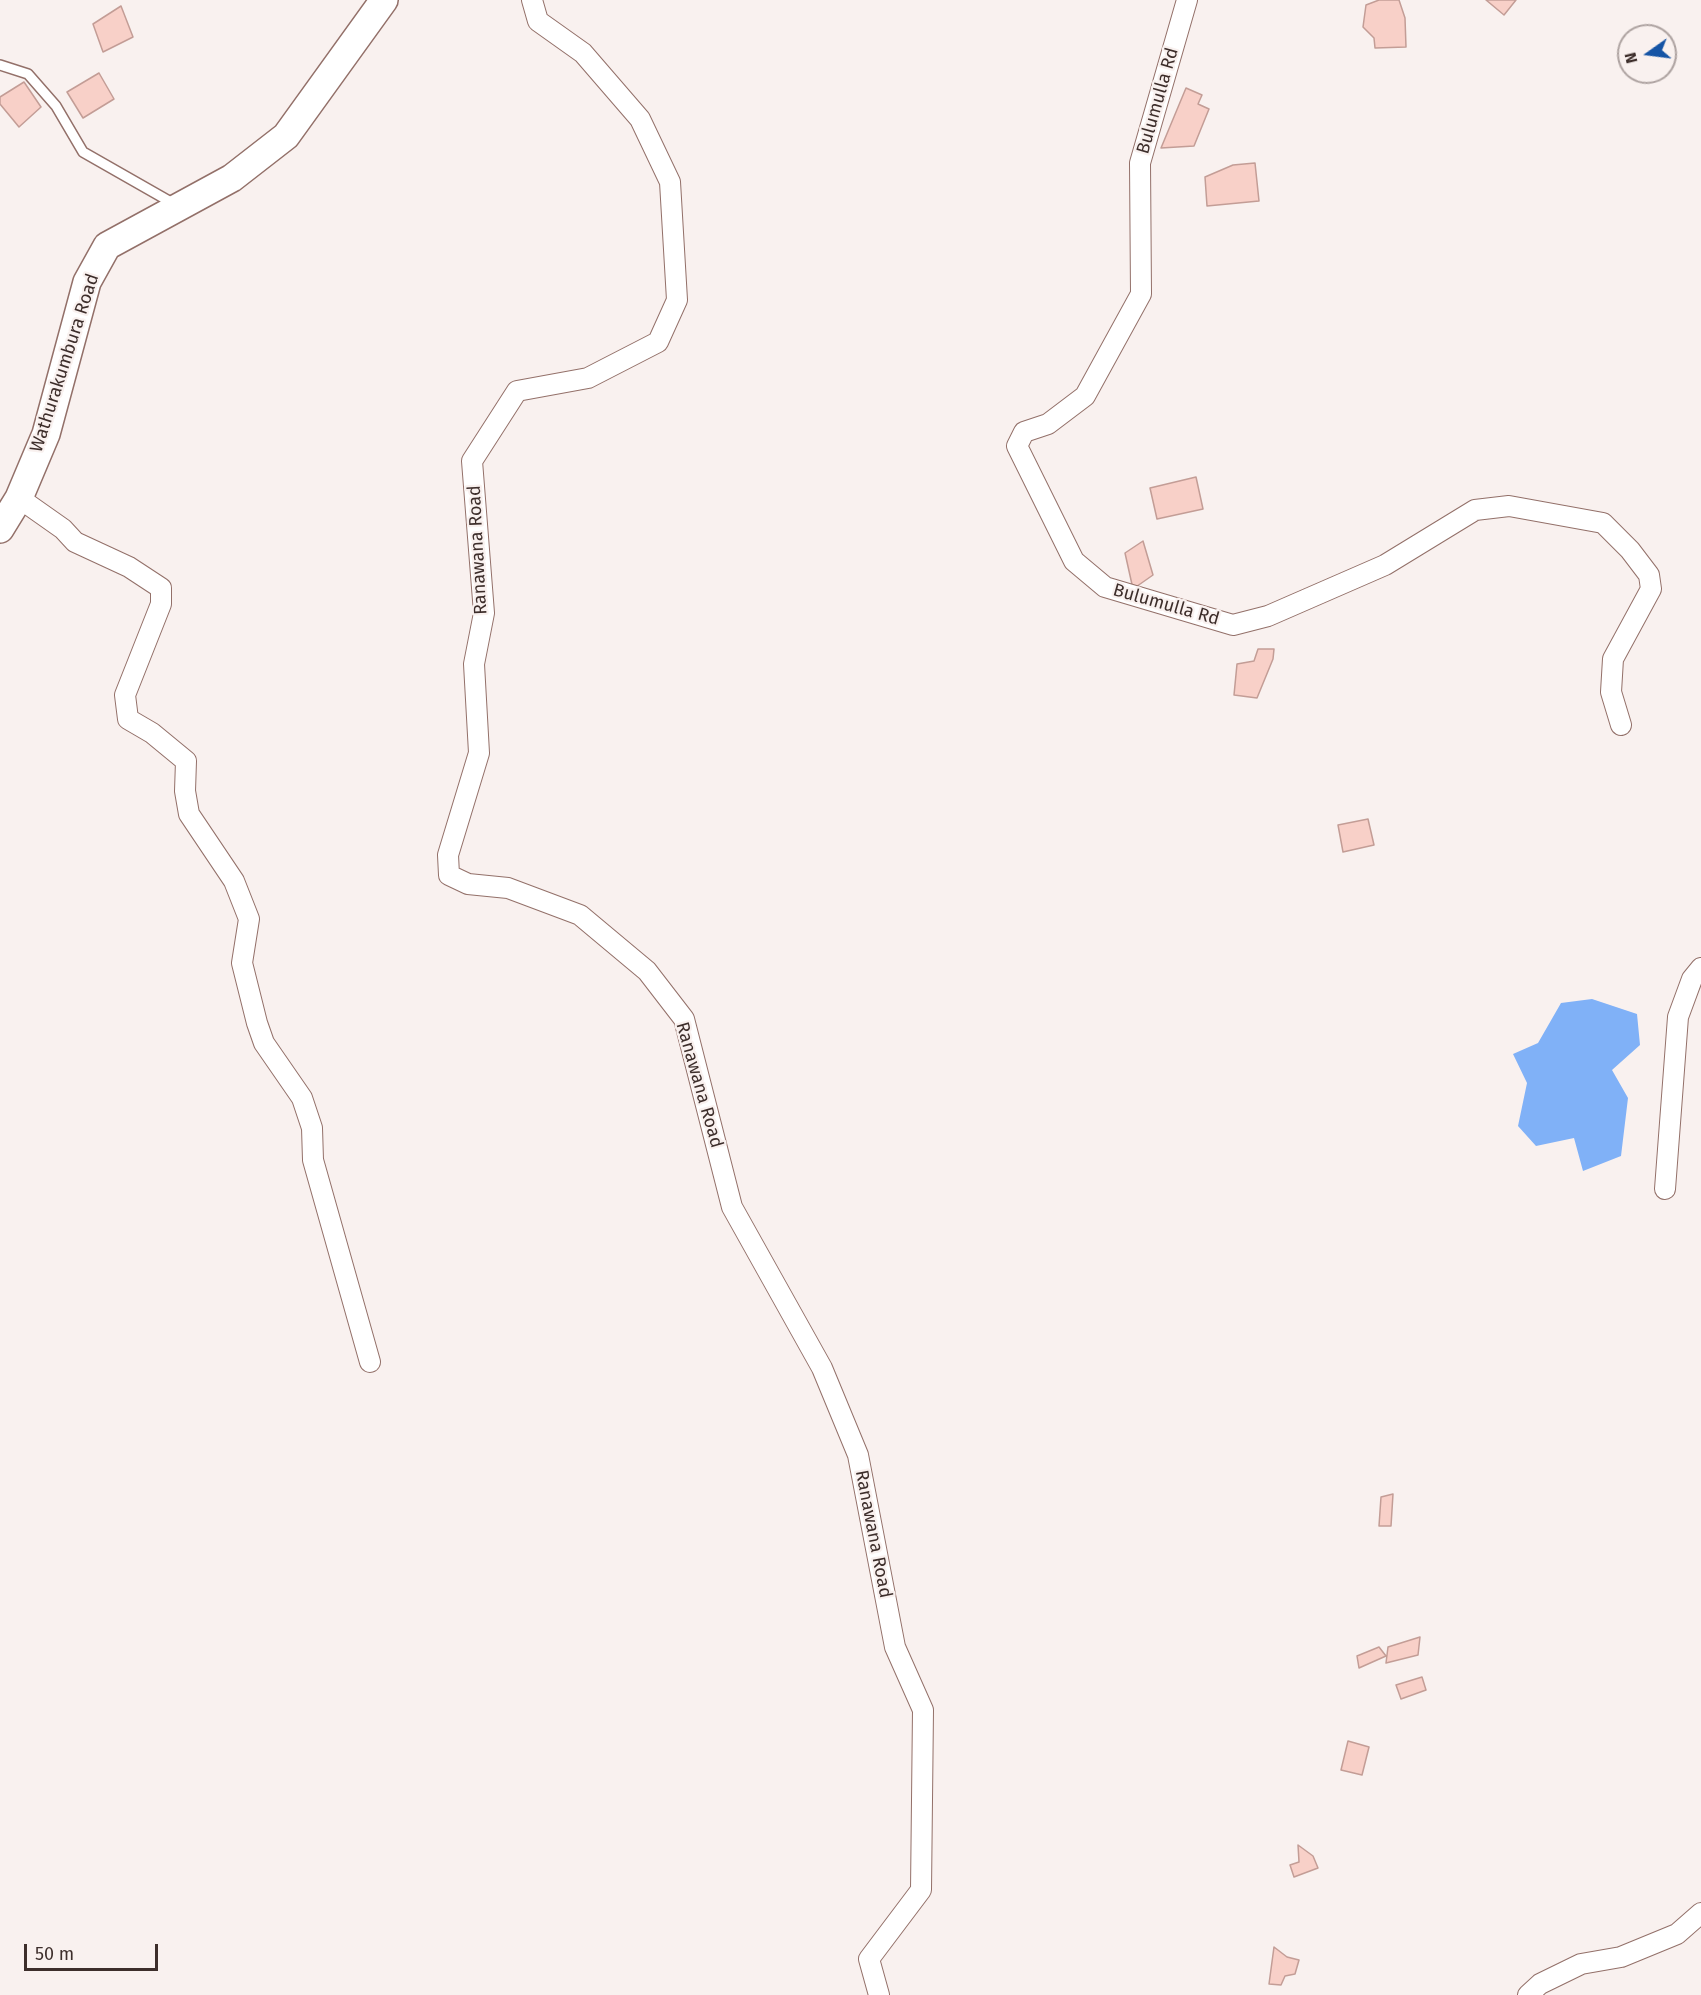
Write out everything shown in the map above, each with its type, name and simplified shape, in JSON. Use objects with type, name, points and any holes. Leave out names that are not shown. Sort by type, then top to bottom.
[{"type":"main road","name":"Wathurakumbura Road","points":[[0,529],[20,498],[46,434],[87,282],[107,246],[232,178],[286,136],[384,0]]},
{"type":"street","name":"Ranawana Road","points":[[532,0],[538,21],[583,53],[640,119],[655,150],[670,182],[677,300],[658,342],[588,378],[517,390],[472,461],[484,614],[474,664],[479,753],[448,855],[449,874],[468,884],[508,888],[580,915],[647,971],[684,1019],[732,1207],[822,1368],[858,1455],[894,1647],[923,1710],[921,1890],[869,1959],[879,1995]]},
{"type":"street","name":"Bulumulla Rd","points":[[1186,0],[1140,163],[1140,294],[1085,396],[1048,424],[1024,432],[1017,446],[1074,561],[1105,587],[1233,625],[1268,616],[1385,565],[1475,510],[1509,506],[1603,524],[1630,550],[1649,575],[1651,589],[1613,659],[1611,692],[1621,725]]},
{"type":"street","points":[[20,498],[63,529],[75,542],[129,567],[161,588],[160,604],[125,695],[128,719],[152,733],[186,761],[185,791],[189,814],[234,881],[249,919],[242,963],[257,1023],[264,1043],[302,1098],[312,1128],[314,1160],[370,1362]]},
{"type":"street","points":[[1665,1189],[1678,1017],[1692,979],[1701,968]]},
{"type":"street","points":[[1528,1995],[1540,1984],[1581,1964],[1621,1957],[1677,1934],[1701,1913]]},
{"type":"lane","points":[[0,65],[28,74],[56,106],[84,152],[178,206]]},
{"type":"water","points":[[1592,999],[1637,1014],[1640,1045],[1612,1070],[1628,1098],[1621,1156],[1583,1171],[1574,1138],[1536,1146],[1518,1126],[1527,1083],[1513,1054],[1538,1043],[1561,1003]]},
{"type":"building","points":[[1379,0],[1399,0],[1405,18],[1406,47],[1375,48],[1374,38],[1363,27],[1366,5]]},
{"type":"building","points":[[1486,0],[1516,0],[1504,15]]},
{"type":"building","points":[[121,6],[133,37],[103,52],[93,24]]},
{"type":"building","points":[[99,73],[114,99],[83,118],[67,92]]},
{"type":"building","points":[[24,82],[41,107],[19,127],[0,104],[0,97]]},
{"type":"building","points":[[1186,88],[1202,95],[1198,104],[1209,109],[1194,146],[1161,148]]},
{"type":"building","points":[[1255,163],[1259,201],[1207,206],[1205,177],[1233,165]]},
{"type":"building","points":[[1196,477],[1203,509],[1157,519],[1150,488]]},
{"type":"building","points":[[1143,541],[1153,575],[1133,589],[1125,553]]},
{"type":"building","points":[[1258,649],[1274,649],[1273,659],[1257,698],[1234,695],[1237,664],[1254,661]]},
{"type":"building","points":[[1368,819],[1374,845],[1343,852],[1338,825]]},
{"type":"building","points":[[1393,1494],[1391,1526],[1379,1526],[1381,1497]]},
{"type":"building","points":[[1420,1637],[1418,1655],[1386,1663],[1388,1647]]},
{"type":"building","points":[[1379,1647],[1386,1656],[1359,1668],[1357,1656]]},
{"type":"building","points":[[1422,1677],[1426,1690],[1401,1699],[1396,1685]]},
{"type":"building","points":[[1348,1741],[1369,1747],[1362,1775],[1341,1770]]},
{"type":"building","points":[[1298,1845],[1313,1856],[1318,1868],[1294,1877],[1290,1865],[1299,1862]]},
{"type":"building","points":[[1274,1947],[1287,1957],[1299,1960],[1295,1974],[1285,1976],[1281,1985],[1269,1984]]}]
